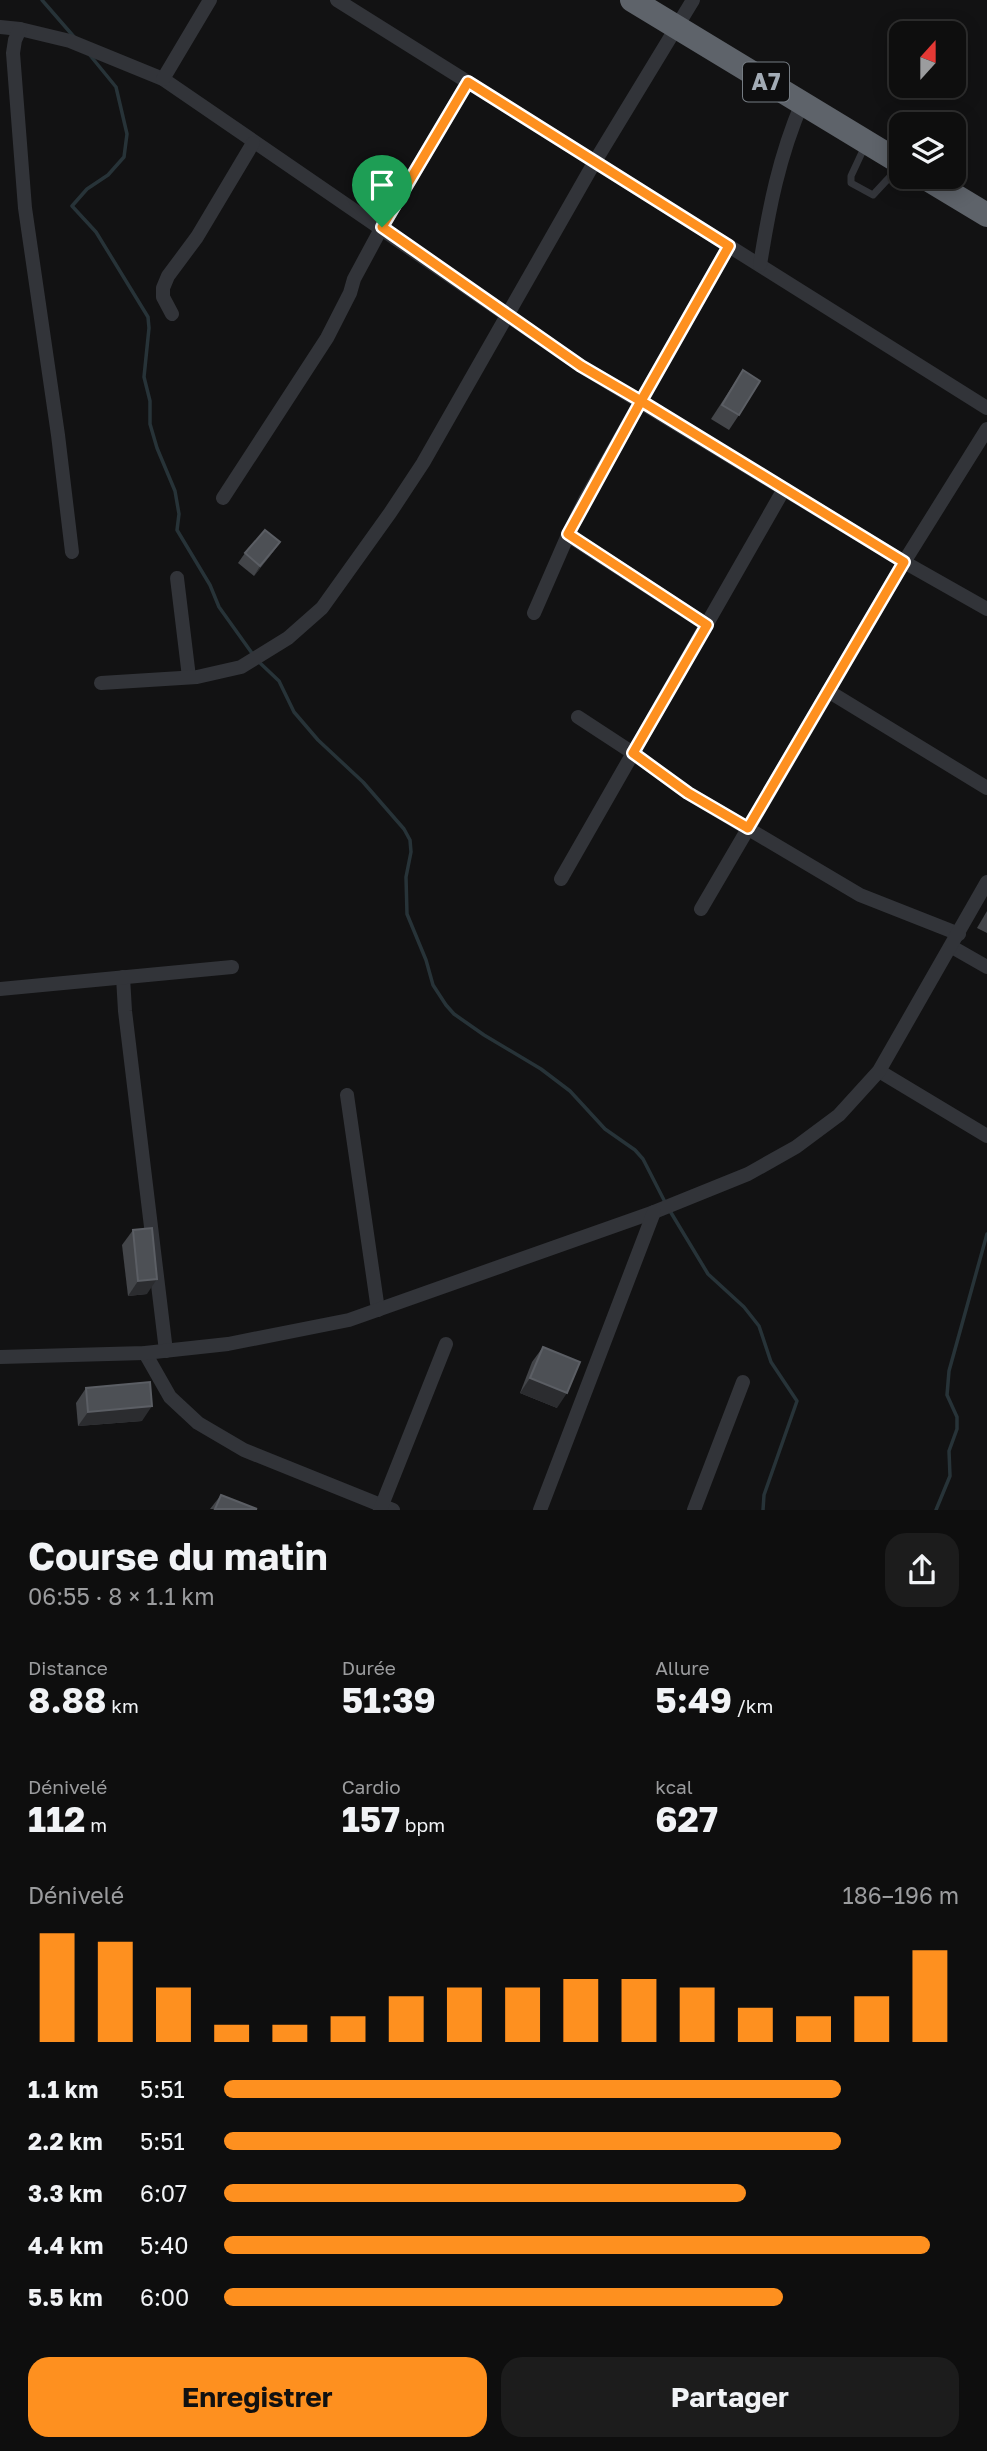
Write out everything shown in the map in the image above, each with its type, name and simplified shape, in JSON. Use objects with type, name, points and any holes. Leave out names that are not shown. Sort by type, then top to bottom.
[{"type":"highway","name":"A7","points":[[632,0],[889,156]]},
{"type":"highway","points":[[944,189],[987,215]]},
{"type":"street","points":[[163,79],[210,0]]},
{"type":"street","points":[[337,0],[987,408]]},
{"type":"street","points":[[101,683],[189,677],[242,667],[266,654],[322,608],[429,453],[594,163],[694,0]]},
{"type":"street","points":[[0,27],[70,41],[163,79],[581,366],[904,562],[987,609]]},
{"type":"street","points":[[20,29],[13,53],[25,208],[72,552]]},
{"type":"street","points":[[223,498],[327,338],[382,227],[468,82]]},
{"type":"street","points":[[760,265],[770,198],[787,139],[802,103]]},
{"type":"street","points":[[172,314],[163,297],[168,276],[197,237],[253,142]]},
{"type":"street","points":[[534,613],[568,534],[729,246]]},
{"type":"street","points":[[701,909],[904,562],[987,429]]},
{"type":"street","points":[[561,879],[784,489]]},
{"type":"street","points":[[568,534],[707,625]]},
{"type":"street","points":[[177,578],[189,677]]},
{"type":"street","points":[[828,691],[987,788]]},
{"type":"street","points":[[578,718],[688,793],[860,895],[955,941],[987,967]]},
{"type":"street","points":[[0,1357],[166,1351],[283,1335],[349,1320],[656,1211],[748,1174],[796,1147],[839,1115],[879,1072],[987,882]]},
{"type":"street","points":[[0,989],[232,967]]},
{"type":"street","points":[[123,977],[124,1011],[166,1351]]},
{"type":"street","points":[[879,1072],[987,1136]]},
{"type":"street","points":[[347,1095],[378,1310]]},
{"type":"street","points":[[540,1510],[656,1211]]},
{"type":"street","points":[[145,1353],[170,1397],[198,1423],[244,1450],[385,1508],[446,1344]]},
{"type":"street","points":[[694,1510],[743,1382]]},
{"type":"lane","points":[[867,142],[851,176],[851,183],[873,195],[889,177]]},
{"type":"building","points":[[743,370],[760,381],[739,415],[722,405]]},
{"type":"building","points":[[265,530],[280,542],[260,566],[245,553]]},
{"type":"building","points":[[152,1228],[157,1279],[138,1281],[133,1230]]},
{"type":"building","points":[[543,1347],[580,1362],[567,1393],[530,1378]]},
{"type":"building","points":[[150,1382],[152,1406],[88,1412],[86,1388]]},
{"type":"building","points":[[221,1495],[257,1509],[215,1509]]},
{"type":"waterway","points":[[42,0],[75,38]]},
{"type":"waterway","points":[[89,54],[116,87],[127,134],[124,157],[108,175],[87,189],[72,206],[96,232],[148,317],[144,377],[150,401],[150,424],[175,491],[179,514],[177,530],[210,585],[219,607],[254,656]]},
{"type":"waterway","points":[[259,662],[279,681],[294,712],[318,740],[363,782],[404,829],[410,840],[411,852],[406,877],[407,914],[433,985],[446,1005],[454,1014],[484,1035],[541,1069],[570,1091],[605,1129],[635,1150],[643,1159],[666,1204]]},
{"type":"waterway","points":[[670,1211],[708,1274],[744,1307],[759,1326],[771,1362],[797,1401],[764,1495],[763,1510]]},
{"type":"waterway","points":[[936,1510],[950,1476],[949,1451],[957,1429],[957,1417],[947,1395],[949,1371],[987,1234]]},
{"type":"route","points":[[382,227],[468,82],[729,246],[641,401],[904,562],[748,828],[688,793],[633,753],[707,625],[568,534],[641,401],[581,366],[382,227]]}]
